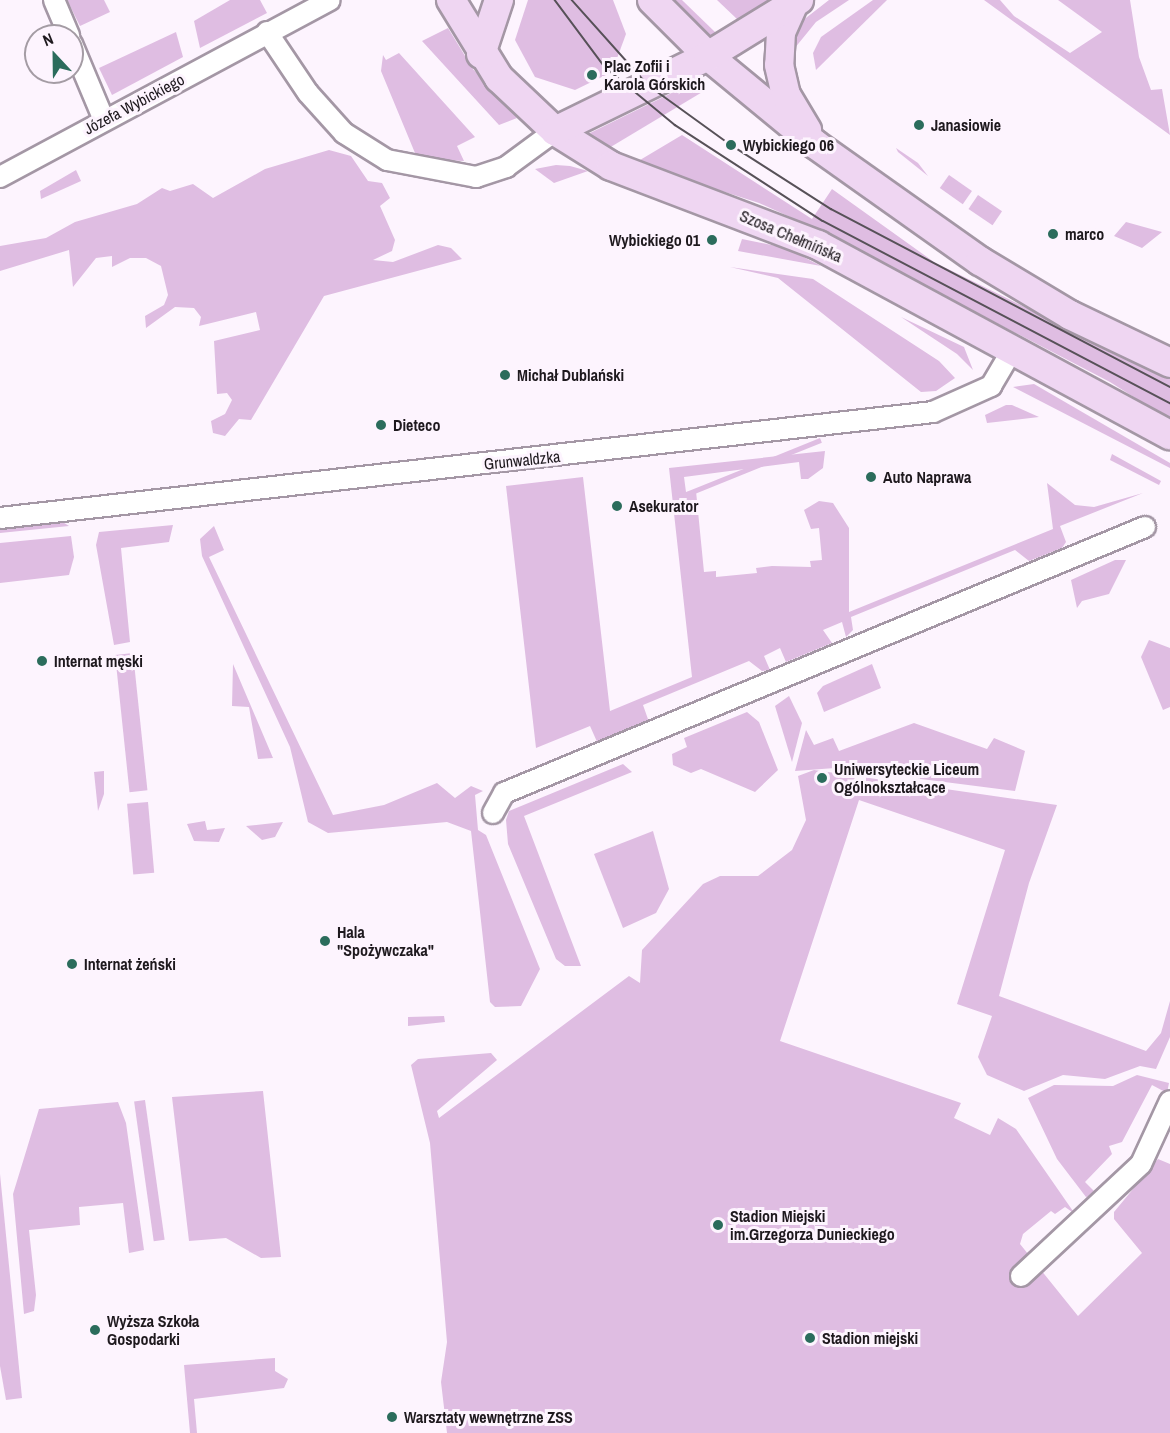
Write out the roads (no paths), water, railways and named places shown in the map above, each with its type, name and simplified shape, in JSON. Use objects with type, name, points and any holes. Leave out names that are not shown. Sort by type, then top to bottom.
[{"type":"main road","name":"Szosa Chełmińska","points":[[452,0],[481,54],[555,131],[611,166],[818,245],[1014,346],[1170,435]]},
{"type":"main road","points":[[481,54],[500,0]]},
{"type":"main road","points":[[652,0],[708,56],[816,145],[1000,275],[1170,363]]},
{"type":"main road","points":[[555,131],[708,56],[796,2]]},
{"type":"main road","points":[[796,2],[781,32],[779,65],[786,94],[816,145]]},
{"type":"street","points":[[54,0],[64,24]]},
{"type":"street","name":"Józefa Wybickiego","points":[[0,177],[330,0]]},
{"type":"street","points":[[267,32],[308,93],[344,133],[387,160],[476,177],[506,167],[555,131]]},
{"type":"street","points":[[84,72],[104,120]]},
{"type":"street","name":"Grunwaldzka","points":[[0,518],[933,412],[992,386],[1014,346]]},
{"type":"street","points":[[493,813],[504,793],[1145,527]]},
{"type":"street","points":[[1021,1276],[1141,1164],[1170,1101]]},
{"type":"tram line","points":[[555,0],[605,67],[675,125],[823,221],[1170,403]]},
{"type":"tram line","points":[[572,0],[648,85],[731,145],[831,209],[1170,387]]},
{"type":"place","name":"Plac Zofii i Karola Górskich","points":[[592,75]]},
{"type":"place","name":"Janasiowie","points":[[919,125]]},
{"type":"place","name":"Wybickiego 06","points":[[731,145]]},
{"type":"place","name":"marco","points":[[1053,234]]},
{"type":"place","name":"Wybickiego 01","points":[[712,240]]},
{"type":"place","name":"Michał Dublański","points":[[505,375]]},
{"type":"place","name":"Dieteco","points":[[381,425]]},
{"type":"place","name":"Auto Naprawa","points":[[871,477]]},
{"type":"place","name":"Asekurator","points":[[617,506]]},
{"type":"place","name":"Internat męski","points":[[42,661]]},
{"type":"place","name":"Uniwersyteckie Liceum Ogólnokształcące","points":[[822,778]]},
{"type":"place","name":"Hala \"Spożywczaka\"","points":[[325,941]]},
{"type":"place","name":"Internat żeński","points":[[72,964]]},
{"type":"place","name":"Stadion Miejski im.Grzegorza Dunieckiego","points":[[718,1225]]},
{"type":"place","name":"Wyższa Szkoła Gospodarki","points":[[95,1330]]},
{"type":"place","name":"Stadion miejski","points":[[810,1338]]},
{"type":"place","name":"Warsztaty wewnętrzne ZSS","points":[[392,1417]]}]
